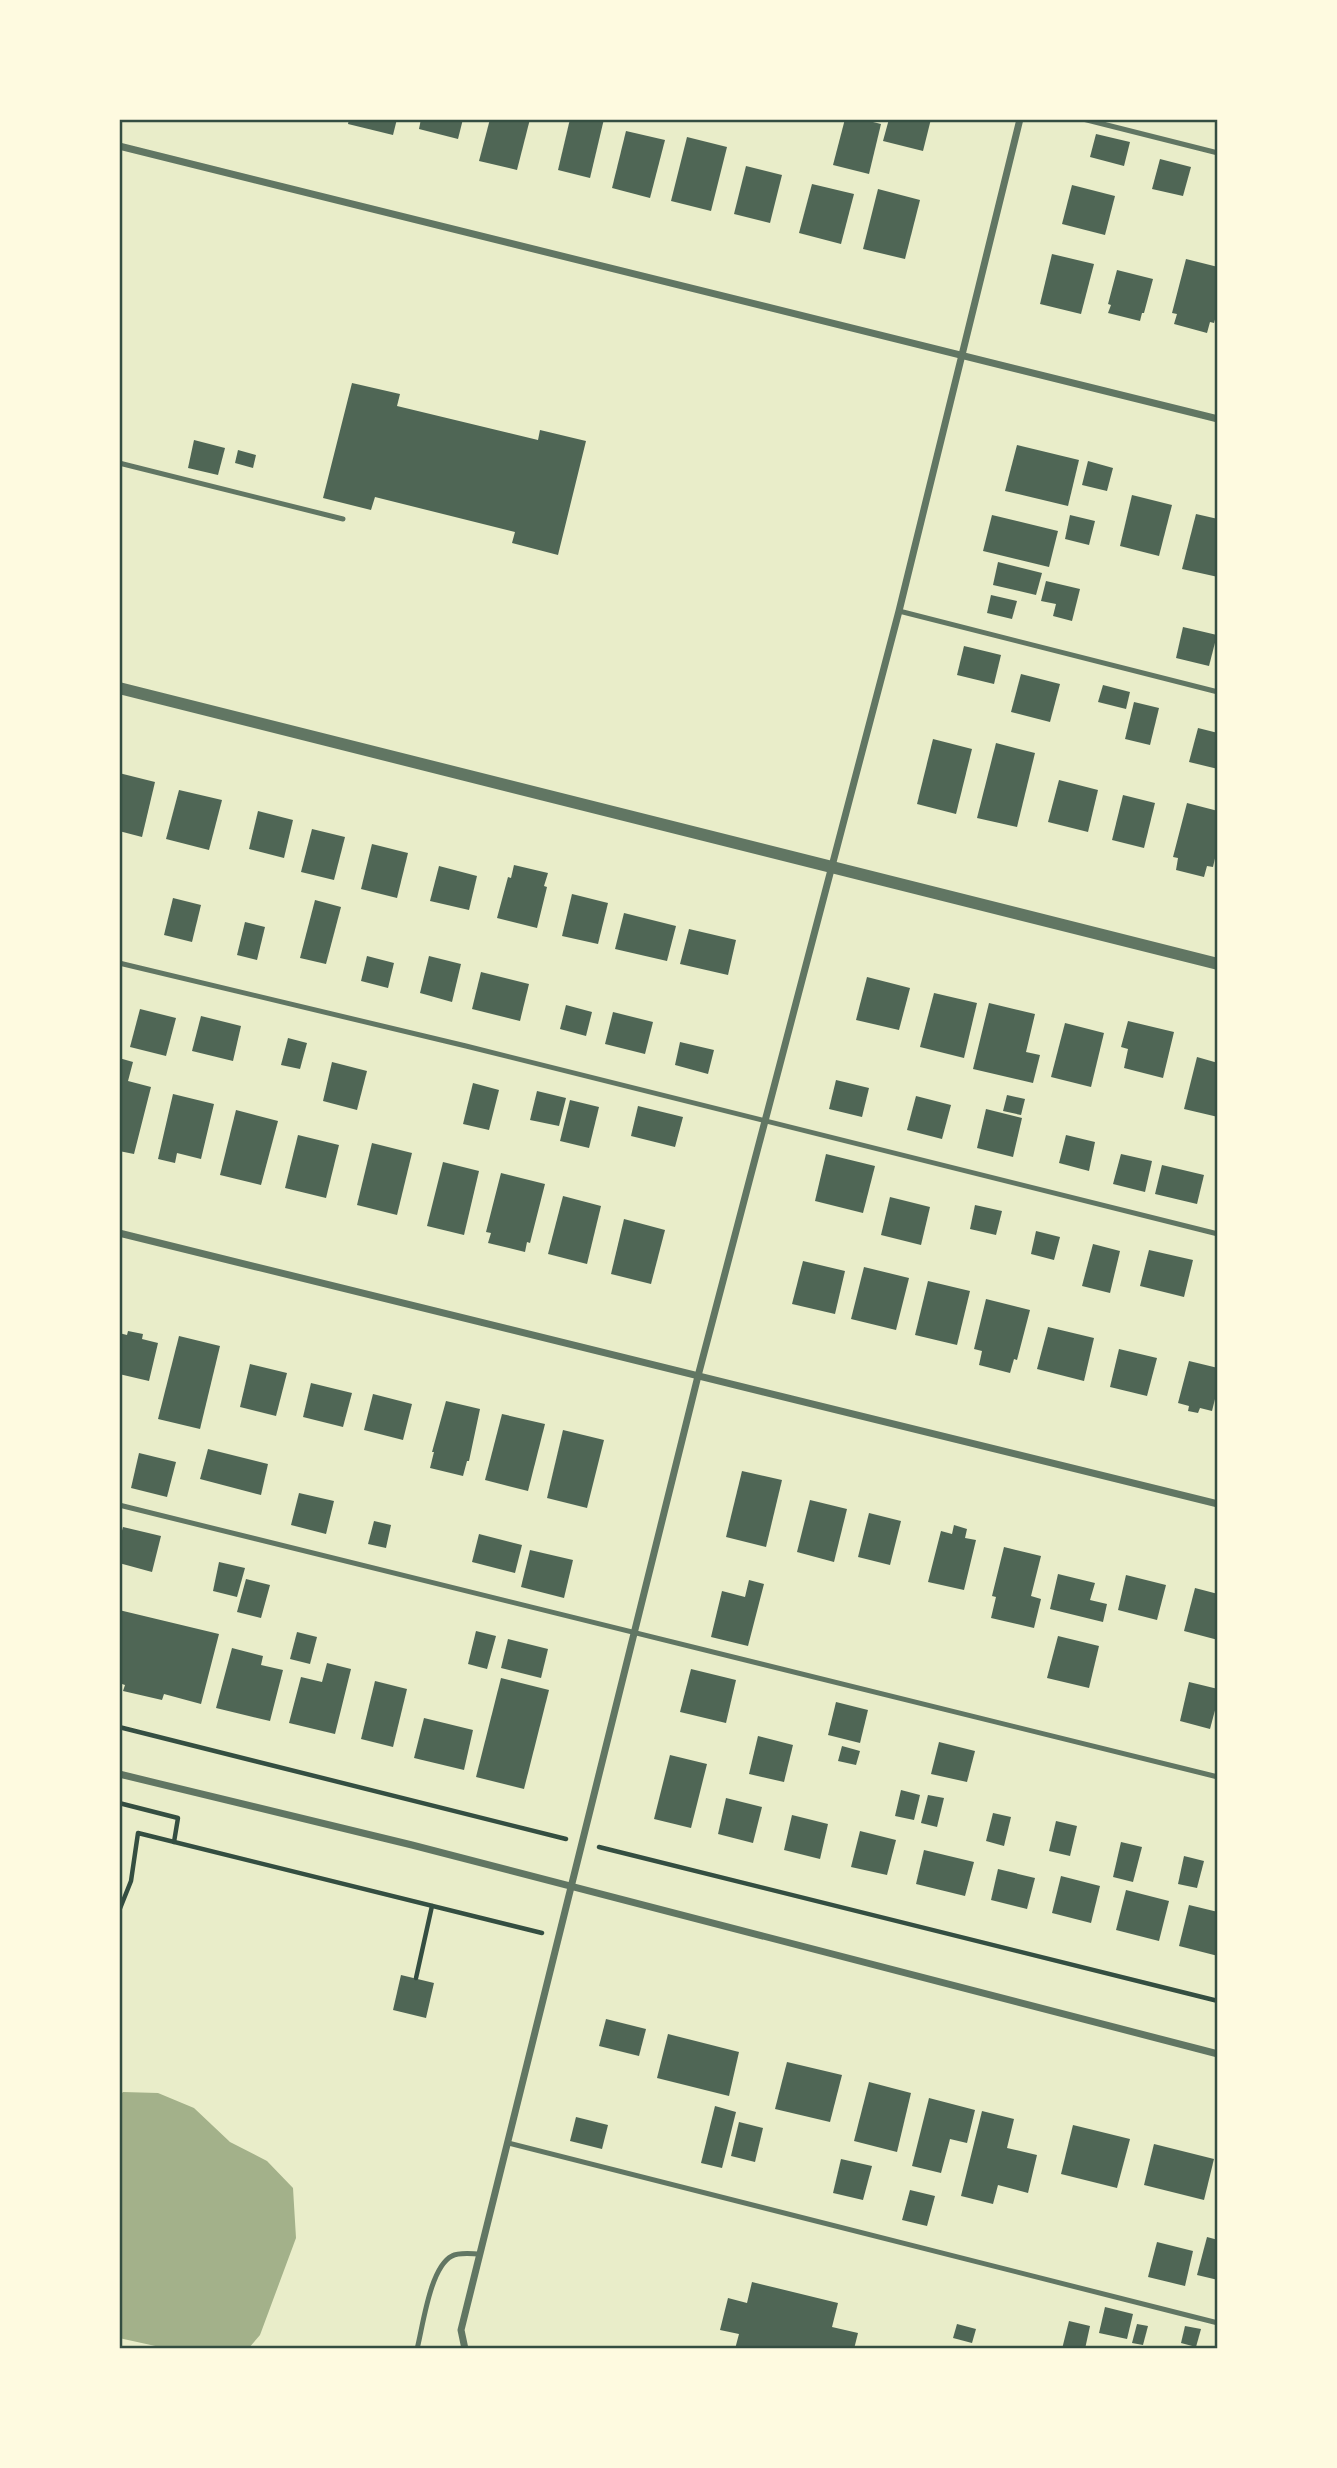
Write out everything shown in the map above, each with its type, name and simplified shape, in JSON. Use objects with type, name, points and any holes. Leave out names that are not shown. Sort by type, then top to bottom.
[{"type":"street","points":[[465,2349],[461,2330],[698,1376],[899,611],[1020,119]]},
{"type":"street","points":[[119,146],[1218,419]]},
{"type":"street","points":[[119,688],[1218,964]]},
{"type":"street","points":[[119,1233],[1218,1504]]},
{"type":"street","points":[[119,1774],[572,1886],[1218,2054]]},
{"type":"lane","points":[[1083,119],[1218,153]]},
{"type":"lane","points":[[119,463],[343,519]]},
{"type":"lane","points":[[899,611],[1218,692]]},
{"type":"lane","points":[[119,962],[1218,1234]]},
{"type":"lane","points":[[119,1505],[1218,1777]]},
{"type":"lane","points":[[508,2143],[1218,2323]]},
{"type":"lane","points":[[417,2349],[433,2282],[442,2264],[453,2255],[480,2254]]},
{"type":"path","points":[[119,1727],[1218,2001]]},
{"type":"path","points":[[119,1803],[178,1818],[174,1842]]},
{"type":"path","points":[[119,1911],[131,1881],[138,1833],[559,1937]]},
{"type":"path","points":[[416,1978],[432,1906]]},
{"type":"shaded area","points":[[123,2092],[158,2093],[194,2108],[230,2142],[267,2161],[293,2188],[296,2238],[260,2335],[248,2349],[169,2349],[119,2338],[119,2096]]},
{"type":"building","points":[[349,119],[397,119],[393,135],[348,124]]},
{"type":"building","points":[[421,119],[463,119],[458,139],[419,129]]},
{"type":"building","points":[[490,119],[530,119],[517,170],[479,161]]},
{"type":"building","points":[[570,119],[604,119],[590,178],[558,170]]},
{"type":"building","points":[[845,119],[861,119],[881,124],[869,174],[833,165]]},
{"type":"building","points":[[889,119],[931,119],[923,151],[883,141]]},
{"type":"building","points":[[626,131],[665,140],[650,198],[612,188]]},
{"type":"building","points":[[1096,134],[1130,142],[1124,166],[1090,157]]},
{"type":"building","points":[[687,137],[727,147],[711,211],[671,201]]},
{"type":"building","points":[[1160,159],[1191,167],[1183,196],[1152,189]]},
{"type":"building","points":[[746,166],[782,175],[770,223],[734,214]]},
{"type":"building","points":[[812,184],[854,194],[841,244],[799,233]]},
{"type":"building","points":[[1072,185],[1115,196],[1105,235],[1062,224]]},
{"type":"building","points":[[878,189],[920,200],[905,259],[863,249]]},
{"type":"building","points":[[1052,254],[1094,264],[1081,314],[1040,304]]},
{"type":"building","points":[[1186,259],[1218,267],[1218,309],[1214,323],[1210,322],[1207,333],[1174,324],[1177,314],[1172,313]]},
{"type":"building","points":[[1117,270],[1153,279],[1140,321],[1108,313]]},
{"type":"building","points":[[352,383],[400,394],[397,406],[538,440],[540,430],[586,441],[558,555],[512,543],[515,532],[375,497],[371,510],[323,498]]},
{"type":"building","points":[[194,440],[225,448],[218,475],[188,468]]},
{"type":"building","points":[[1017,445],[1079,460],[1068,506],[1005,491]]},
{"type":"building","points":[[238,450],[256,455],[253,468],[235,463]]},
{"type":"building","points":[[1088,461],[1113,468],[1107,491],[1082,485]]},
{"type":"building","points":[[1132,495],[1172,505],[1159,556],[1120,546]]},
{"type":"building","points":[[1196,514],[1218,519],[1218,577],[1182,569]]},
{"type":"building","points":[[992,515],[1058,531],[1049,567],[983,551]]},
{"type":"building","points":[[1070,515],[1095,521],[1089,545],[1065,539]]},
{"type":"building","points":[[998,562],[1042,573],[1036,595],[993,585]]},
{"type":"building","points":[[1046,581],[1080,589],[1072,621],[1053,616],[1056,604],[1041,601]]},
{"type":"building","points":[[991,595],[1017,601],[1012,619],[987,613]]},
{"type":"building","points":[[1183,627],[1217,635],[1209,666],[1176,658]]},
{"type":"building","points":[[964,646],[1001,655],[994,684],[957,675]]},
{"type":"building","points":[[1021,674],[1060,684],[1050,722],[1011,712]]},
{"type":"building","points":[[1103,685],[1130,692],[1126,709],[1098,702]]},
{"type":"building","points":[[1134,702],[1159,708],[1150,745],[1125,739]]},
{"type":"building","points":[[1198,728],[1218,733],[1218,769],[1189,762]]},
{"type":"building","points":[[933,739],[972,749],[956,814],[917,804]]},
{"type":"building","points":[[996,743],[1035,753],[1017,827],[977,818]]},
{"type":"building","points":[[119,773],[155,782],[142,837],[119,831]]},
{"type":"building","points":[[1059,780],[1098,790],[1088,832],[1048,822]]},
{"type":"building","points":[[179,790],[222,800],[209,850],[166,839]]},
{"type":"building","points":[[1123,795],[1155,803],[1144,848],[1112,840]]},
{"type":"building","points":[[1187,803],[1218,811],[1218,845],[1213,867],[1207,866],[1204,877],[1176,870],[1178,858],[1173,857]]},
{"type":"building","points":[[258,811],[293,820],[284,858],[249,849]]},
{"type":"building","points":[[312,829],[345,837],[334,880],[301,872]]},
{"type":"building","points":[[372,844],[408,853],[397,898],[361,889]]},
{"type":"building","points":[[514,865],[548,873],[537,928],[497,918]]},
{"type":"building","points":[[439,866],[477,876],[469,910],[430,901]]},
{"type":"building","points":[[572,894],[608,903],[598,944],[562,936]]},
{"type":"building","points":[[173,898],[201,905],[192,942],[164,935]]},
{"type":"building","points":[[315,900],[341,907],[326,964],[300,958]]},
{"type":"building","points":[[624,913],[676,926],[667,961],[615,949]]},
{"type":"building","points":[[245,922],[265,927],[257,960],[237,955]]},
{"type":"building","points":[[689,929],[736,940],[728,975],[680,964]]},
{"type":"building","points":[[367,956],[394,963],[388,988],[361,981]]},
{"type":"building","points":[[429,956],[461,964],[452,1002],[420,993]]},
{"type":"building","points":[[481,972],[529,984],[520,1021],[472,1009]]},
{"type":"building","points":[[867,977],[910,988],[899,1030],[856,1020]]},
{"type":"building","points":[[934,993],[977,1003],[964,1058],[920,1047]]},
{"type":"building","points":[[989,1003],[1035,1014],[1026,1052],[1040,1055],[1033,1083],[973,1069]]},
{"type":"building","points":[[566,1005],[592,1012],[586,1036],[560,1029]]},
{"type":"building","points":[[140,1009],[176,1018],[166,1056],[130,1047]]},
{"type":"building","points":[[613,1012],[653,1022],[645,1054],[605,1044]]},
{"type":"building","points":[[201,1016],[241,1026],[233,1061],[192,1051]]},
{"type":"building","points":[[1128,1021],[1174,1032],[1163,1078],[1124,1068],[1128,1049],[1121,1047]]},
{"type":"building","points":[[1065,1023],[1104,1033],[1091,1087],[1051,1077]]},
{"type":"building","points":[[288,1038],[307,1043],[300,1069],[281,1065]]},
{"type":"building","points":[[680,1042],[714,1050],[708,1074],[675,1065]]},
{"type":"building","points":[[1197,1057],[1218,1063],[1218,1117],[1184,1109]]},
{"type":"building","points":[[119,1058],[133,1062],[128,1081],[151,1087],[134,1154],[119,1151]]},
{"type":"building","points":[[332,1062],[367,1071],[357,1110],[323,1101]]},
{"type":"building","points":[[836,1080],[869,1088],[862,1117],[829,1109]]},
{"type":"building","points":[[473,1083],[499,1090],[489,1130],[463,1124]]},
{"type":"building","points":[[537,1091],[566,1098],[559,1126],[530,1120]]},
{"type":"building","points":[[173,1094],[214,1104],[201,1159],[177,1153],[175,1163],[158,1159]]},
{"type":"building","points":[[1007,1095],[1025,1099],[1021,1115],[1003,1111]]},
{"type":"building","points":[[916,1096],[951,1105],[942,1139],[907,1130]]},
{"type":"building","points":[[570,1100],[599,1107],[589,1148],[560,1141]]},
{"type":"building","points":[[638,1106],[683,1117],[675,1147],[631,1136]]},
{"type":"building","points":[[986,1109],[1022,1118],[1013,1157],[977,1148]]},
{"type":"building","points":[[236,1110],[278,1121],[261,1185],[220,1175]]},
{"type":"building","points":[[298,1135],[339,1145],[326,1198],[285,1188]]},
{"type":"building","points":[[1066,1135],[1095,1142],[1089,1171],[1059,1163]]},
{"type":"building","points":[[372,1143],[412,1153],[397,1215],[357,1205]]},
{"type":"building","points":[[826,1154],[875,1166],[863,1213],[815,1201]]},
{"type":"building","points":[[1121,1154],[1152,1161],[1145,1192],[1113,1184]]},
{"type":"building","points":[[443,1162],[479,1171],[464,1235],[427,1226]]},
{"type":"building","points":[[1162,1165],[1204,1175],[1197,1204],[1155,1194]]},
{"type":"building","points":[[501,1173],[545,1184],[530,1243],[527,1242],[525,1252],[488,1243],[491,1233],[486,1232]]},
{"type":"building","points":[[563,1196],[601,1206],[587,1264],[548,1254]]},
{"type":"building","points":[[890,1197],[930,1207],[921,1245],[881,1235]]},
{"type":"building","points":[[975,1205],[1002,1211],[996,1235],[970,1229]]},
{"type":"building","points":[[624,1219],[665,1230],[651,1284],[611,1274]]},
{"type":"building","points":[[1036,1231],[1060,1237],[1054,1260],[1031,1254]]},
{"type":"building","points":[[1093,1244],[1120,1251],[1110,1293],[1082,1286]]},
{"type":"building","points":[[1149,1250],[1193,1260],[1184,1297],[1140,1286]]},
{"type":"building","points":[[803,1261],[845,1271],[835,1314],[792,1304]]},
{"type":"building","points":[[864,1267],[909,1278],[896,1330],[851,1319]]},
{"type":"building","points":[[928,1281],[970,1291],[957,1345],[915,1335]]},
{"type":"building","points":[[986,1299],[1030,1310],[1017,1360],[1014,1359],[1010,1373],[979,1365],[982,1351],[974,1349]]},
{"type":"building","points":[[1048,1327],[1094,1338],[1084,1381],[1037,1369]]},
{"type":"building","points":[[128,1331],[143,1334],[142,1339],[158,1343],[149,1381],[119,1374],[119,1333],[127,1335]]},
{"type":"building","points":[[179,1336],[220,1346],[200,1429],[158,1419]]},
{"type":"building","points":[[1119,1349],[1157,1358],[1147,1396],[1110,1387]]},
{"type":"building","points":[[1189,1361],[1218,1368],[1218,1387],[1212,1411],[1200,1408],[1198,1413],[1188,1411],[1189,1406],[1178,1403]]},
{"type":"building","points":[[250,1364],[287,1373],[276,1416],[240,1407]]},
{"type":"building","points":[[311,1383],[352,1393],[343,1427],[303,1417]]},
{"type":"building","points":[[373,1394],[412,1404],[403,1440],[364,1430]]},
{"type":"building","points":[[446,1401],[480,1409],[469,1461],[463,1476],[430,1468]]},
{"type":"building","points":[[502,1414],[545,1424],[528,1491],[485,1480]]},
{"type":"building","points":[[563,1430],[604,1440],[587,1508],[547,1498]]},
{"type":"building","points":[[208,1449],[268,1464],[261,1495],[200,1479]]},
{"type":"building","points":[[139,1453],[176,1462],[167,1497],[131,1488]]},
{"type":"building","points":[[742,1471],[782,1480],[766,1547],[726,1537]]},
{"type":"building","points":[[299,1493],[334,1501],[326,1534],[291,1525]]},
{"type":"building","points":[[810,1500],[847,1509],[834,1562],[797,1552]]},
{"type":"building","points":[[869,1513],[901,1521],[890,1565],[858,1557]]},
{"type":"building","points":[[374,1521],[391,1525],[386,1548],[368,1544]]},
{"type":"building","points":[[954,1525],[967,1529],[965,1538],[976,1540],[964,1590],[928,1582],[941,1531],[952,1534]]},
{"type":"building","points":[[123,1527],[161,1536],[152,1572],[119,1563],[119,1541]]},
{"type":"building","points":[[479,1534],[522,1545],[515,1573],[472,1562]]},
{"type":"building","points":[[1004,1547],[1041,1556],[1031,1596],[1041,1599],[1034,1628],[991,1618],[996,1597],[992,1596]]},
{"type":"building","points":[[530,1550],[573,1560],[564,1598],[521,1587]]},
{"type":"building","points":[[219,1562],[245,1568],[237,1597],[213,1591]]},
{"type":"building","points":[[1058,1574],[1095,1583],[1090,1600],[1107,1604],[1103,1622],[1050,1609]]},
{"type":"building","points":[[1126,1575],[1166,1585],[1157,1620],[1118,1610]]},
{"type":"building","points":[[246,1579],[270,1585],[261,1618],[237,1612]]},
{"type":"building","points":[[749,1580],[764,1584],[748,1646],[711,1637],[722,1591],[745,1597]]},
{"type":"building","points":[[1195,1588],[1218,1594],[1218,1640],[1184,1631]]},
{"type":"building","points":[[119,1610],[219,1634],[201,1704],[164,1694],[162,1700],[123,1691],[125,1685],[119,1683]]},
{"type":"building","points":[[476,1631],[496,1636],[487,1669],[468,1664]]},
{"type":"building","points":[[297,1632],[317,1637],[310,1664],[290,1659]]},
{"type":"building","points":[[1058,1636],[1099,1646],[1089,1688],[1047,1678]]},
{"type":"building","points":[[508,1639],[548,1649],[541,1678],[501,1668]]},
{"type":"building","points":[[232,1648],[263,1656],[261,1665],[283,1670],[270,1721],[216,1708]]},
{"type":"building","points":[[327,1663],[351,1669],[335,1734],[289,1723],[301,1677],[322,1682]]},
{"type":"building","points":[[691,1669],[736,1680],[726,1723],[680,1712]]},
{"type":"building","points":[[501,1678],[549,1690],[524,1789],[476,1777]]},
{"type":"building","points":[[375,1681],[407,1689],[393,1747],[361,1739]]},
{"type":"building","points":[[1189,1682],[1218,1689],[1210,1729],[1180,1721]]},
{"type":"building","points":[[836,1702],[868,1710],[860,1743],[828,1735]]},
{"type":"building","points":[[424,1718],[473,1730],[464,1770],[414,1758]]},
{"type":"building","points":[[758,1736],[793,1745],[784,1782],[749,1774]]},
{"type":"building","points":[[939,1742],[975,1751],[967,1782],[931,1774]]},
{"type":"building","points":[[842,1746],[860,1751],[856,1765],[838,1761]]},
{"type":"building","points":[[670,1755],[707,1764],[691,1828],[654,1819]]},
{"type":"building","points":[[901,1790],[920,1795],[914,1820],[895,1816]]},
{"type":"building","points":[[928,1795],[944,1798],[937,1827],[921,1823]]},
{"type":"building","points":[[726,1798],[762,1807],[753,1843],[718,1834]]},
{"type":"building","points":[[993,1813],[1011,1817],[1004,1846],[986,1841]]},
{"type":"building","points":[[792,1815],[828,1824],[820,1859],[784,1850]]},
{"type":"building","points":[[1056,1821],[1077,1826],[1070,1856],[1049,1851]]},
{"type":"building","points":[[860,1831],[896,1840],[887,1875],[851,1867]]},
{"type":"building","points":[[1121,1842],[1142,1847],[1133,1882],[1113,1877]]},
{"type":"building","points":[[924,1850],[974,1862],[965,1896],[916,1884]]},
{"type":"building","points":[[1184,1856],[1204,1861],[1197,1888],[1178,1884]]},
{"type":"building","points":[[998,1869],[1035,1878],[1027,1909],[991,1900]]},
{"type":"building","points":[[1061,1876],[1100,1886],[1091,1923],[1052,1913]]},
{"type":"building","points":[[1126,1890],[1169,1901],[1159,1941],[1116,1930]]},
{"type":"building","points":[[1189,1905],[1218,1912],[1218,1956],[1179,1946]]},
{"type":"building","points":[[401,1975],[434,1983],[426,2018],[393,2010]]},
{"type":"building","points":[[606,2019],[646,2029],[639,2056],[599,2046]]},
{"type":"building","points":[[668,2034],[739,2052],[729,2096],[657,2078]]},
{"type":"building","points":[[787,2062],[842,2075],[830,2122],[775,2109]]},
{"type":"building","points":[[869,2082],[911,2093],[897,2152],[854,2141]]},
{"type":"building","points":[[929,2098],[975,2110],[967,2143],[950,2139],[941,2173],[912,2166]]},
{"type":"building","points":[[715,2106],[736,2112],[722,2168],[701,2163]]},
{"type":"building","points":[[982,2111],[1014,2119],[1007,2148],[1037,2155],[1028,2193],[998,2185],[993,2204],[961,2196]]},
{"type":"building","points":[[576,2117],[608,2125],[602,2149],[570,2141]]},
{"type":"building","points":[[739,2122],[763,2128],[755,2162],[731,2156]]},
{"type":"building","points":[[1073,2125],[1130,2139],[1117,2188],[1061,2174]]},
{"type":"building","points":[[1154,2144],[1214,2159],[1204,2200],[1144,2185]]},
{"type":"building","points":[[841,2159],[872,2166],[863,2200],[833,2193]]},
{"type":"building","points":[[910,2190],[935,2196],[927,2226],[902,2220]]},
{"type":"building","points":[[1207,2237],[1218,2240],[1218,2280],[1197,2275]]},
{"type":"building","points":[[1157,2242],[1193,2251],[1185,2286],[1148,2277]]},
{"type":"building","points":[[752,2282],[838,2303],[832,2327],[858,2333],[854,2349],[735,2349],[739,2334],[720,2330],[728,2298],[747,2303]]},
{"type":"building","points":[[1105,2307],[1133,2314],[1127,2339],[1099,2333]]},
{"type":"building","points":[[1069,2321],[1090,2326],[1085,2349],[1062,2349]]},
{"type":"building","points":[[957,2324],[976,2329],[972,2343],[953,2338]]},
{"type":"building","points":[[1137,2324],[1148,2326],[1143,2345],[1132,2343]]},
{"type":"building","points":[[1185,2326],[1201,2329],[1196,2347],[1181,2343]]}]
